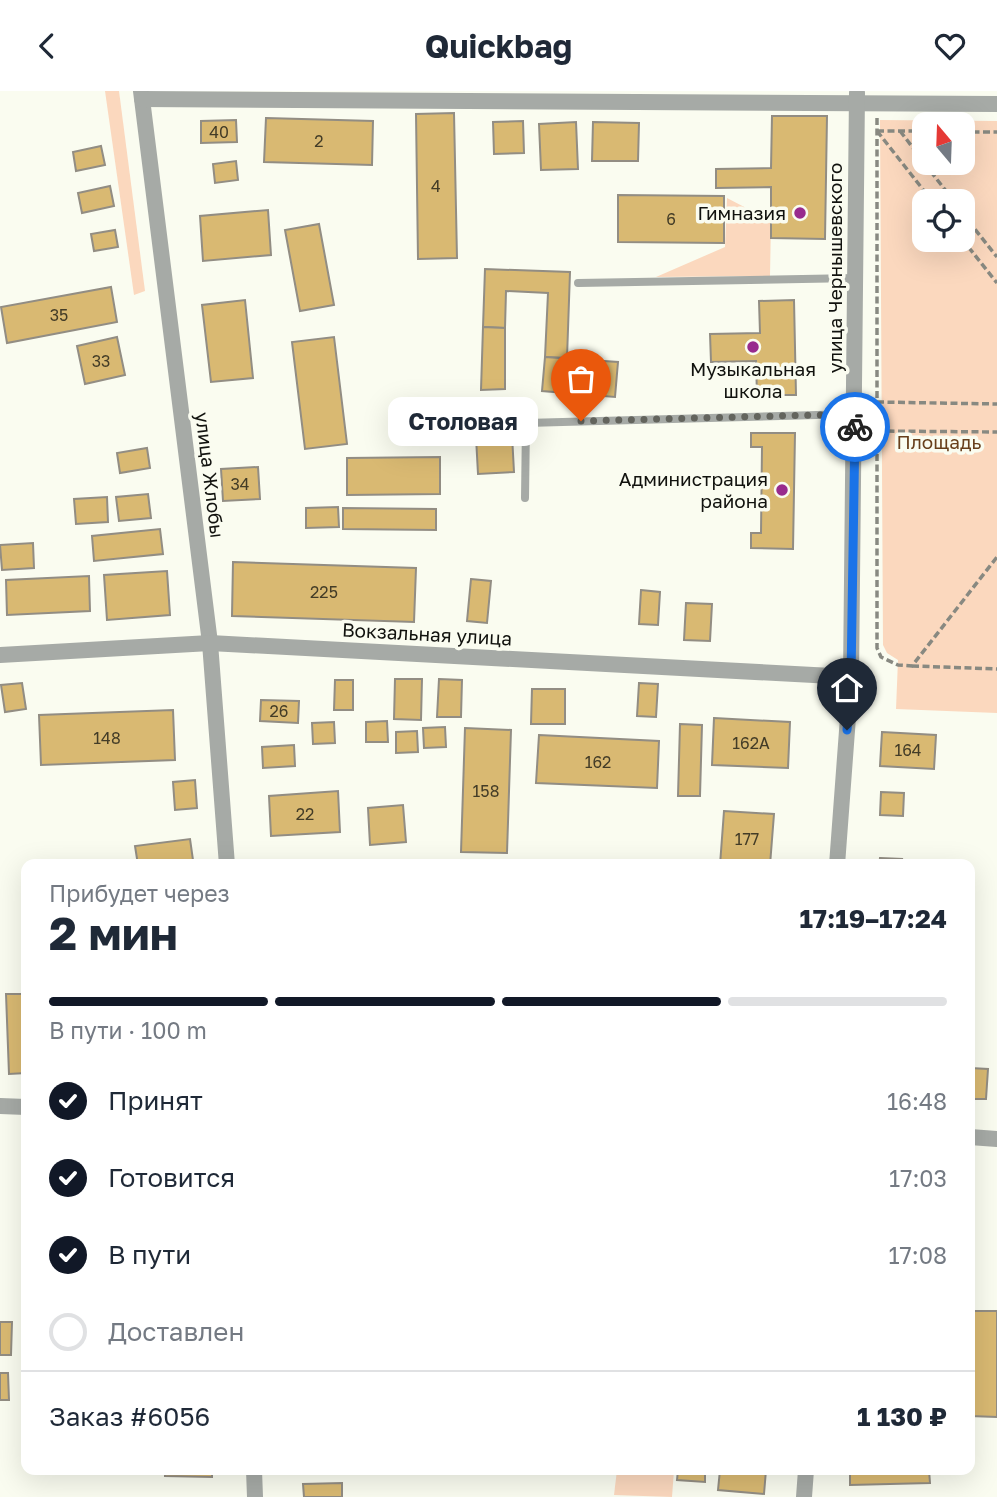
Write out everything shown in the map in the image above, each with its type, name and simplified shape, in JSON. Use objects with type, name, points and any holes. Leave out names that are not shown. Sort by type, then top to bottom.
[{"type":"street","points":[[141,95],[858,96],[877,102],[997,104]]},
{"type":"street","name":"улица Жлобы","points":[[141,95],[210,643],[227,859]]},
{"type":"street","name":"улица Чернышевского","points":[[837,859],[851,677],[858,96]]},
{"type":"street","name":"Вокзальная улица","points":[[0,655],[210,643],[851,677]]},
{"type":"street","points":[[0,1106],[21,1107]]},
{"type":"street","points":[[975,1137],[997,1139]]},
{"type":"street","points":[[254,1475],[255,1497]]},
{"type":"street","points":[[804,1497],[806,1475]]},
{"type":"lane","points":[[578,283],[856,278]]},
{"type":"lane","points":[[525,498],[526,423],[855,414]]},
{"type":"path","points":[[877,102],[877,648],[881,657],[898,665],[997,669]]},
{"type":"path","points":[[857,130],[912,131]]},
{"type":"path","points":[[877,131],[923,189]]},
{"type":"path","points":[[900,131],[912,147]]},
{"type":"path","points":[[975,132],[997,132]]},
{"type":"path","points":[[933,175],[945,189]]},
{"type":"path","points":[[975,229],[997,257]]},
{"type":"path","points":[[972,252],[997,283]]},
{"type":"path","points":[[877,402],[997,404]]},
{"type":"path","points":[[877,431],[997,432]]},
{"type":"path","points":[[912,666],[997,558]]},
{"type":"green space","points":[[105,91],[119,91],[145,291],[134,295]]},
{"type":"green space","name":"Площадь","points":[[880,120],[912,120],[912,175],[975,175],[975,121],[997,121],[997,713],[896,709],[898,660],[887,653],[883,645]]},
{"type":"green space","points":[[727,198],[771,221],[770,276],[656,277],[725,247]]},
{"type":"green space","points":[[616,1475],[674,1475],[672,1497],[614,1495]]},
{"type":"building","points":[[454,113],[457,258],[418,259],[416,114]]},
{"type":"building","name":"Гимназия","points":[[772,116],[827,116],[825,239],[771,238],[771,187],[716,188],[716,169],[771,168]]},
{"type":"building","points":[[266,118],[373,121],[372,165],[264,162]]},
{"type":"building","points":[[236,120],[237,142],[201,143],[201,121]]},
{"type":"building","points":[[523,121],[524,153],[494,154],[493,122]]},
{"type":"building","points":[[576,122],[578,169],[541,170],[539,124]]},
{"type":"building","points":[[593,122],[639,123],[638,161],[592,161]]},
{"type":"building","points":[[101,146],[105,165],[76,171],[73,152]]},
{"type":"building","points":[[236,161],[238,180],[215,183],[213,164]]},
{"type":"building","points":[[110,186],[114,206],[82,213],[78,193]]},
{"type":"building","points":[[618,195],[724,196],[724,243],[618,242]]},
{"type":"building","points":[[268,210],[271,255],[203,261],[200,216]]},
{"type":"building","points":[[319,224],[334,305],[300,311],[285,230]]},
{"type":"building","points":[[115,230],[118,247],[94,251],[91,234]]},
{"type":"building","points":[[485,269],[570,272],[567,358],[545,357],[548,293],[506,291],[505,328],[483,327]]},
{"type":"building","points":[[111,287],[117,322],[7,343],[1,307]]},
{"type":"building","points":[[245,300],[253,378],[211,382],[202,305]]},
{"type":"building","name":"Музыкальная школа","points":[[794,300],[796,395],[757,395],[756,361],[711,362],[710,334],[760,333],[759,301]]},
{"type":"building","points":[[483,327],[505,328],[505,389],[481,390]]},
{"type":"building","points":[[117,337],[125,375],[85,384],[77,346]]},
{"type":"building","points":[[334,337],[347,444],[305,449],[292,342]]},
{"type":"building","points":[[545,357],[618,362],[615,397],[542,391]]},
{"type":"building","points":[[751,433],[795,433],[793,549],[751,548],[751,533],[761,533],[762,447],[751,447]]},
{"type":"building","points":[[512,435],[514,472],[478,474],[476,437]]},
{"type":"building","points":[[147,448],[150,468],[120,473],[117,453]]},
{"type":"building","points":[[440,457],[440,494],[347,495],[347,458]]},
{"type":"building","points":[[258,467],[260,499],[223,501],[221,469]]},
{"type":"building","points":[[148,494],[151,518],[119,521],[116,497]]},
{"type":"building","points":[[107,497],[108,522],[76,524],[74,499]]},
{"type":"building","points":[[338,507],[339,527],[306,528],[306,508]]},
{"type":"building","points":[[343,508],[436,509],[436,530],[343,529]]},
{"type":"building","points":[[160,529],[163,554],[94,561],[92,536]]},
{"type":"building","points":[[33,543],[34,568],[2,570],[0,545]]},
{"type":"building","points":[[233,562],[416,568],[414,622],[232,616]]},
{"type":"building","points":[[167,571],[170,615],[107,620],[104,575]]},
{"type":"building","points":[[89,576],[90,611],[7,615],[6,580]]},
{"type":"building","points":[[471,579],[491,581],[487,623],[467,621]]},
{"type":"building","points":[[641,590],[660,592],[658,625],[639,624]]},
{"type":"building","points":[[686,603],[712,604],[710,641],[684,640]]},
{"type":"building","points":[[395,679],[422,679],[421,720],[394,719]]},
{"type":"building","points":[[439,679],[462,680],[461,717],[437,717]]},
{"type":"building","points":[[335,680],[353,680],[353,710],[334,710]]},
{"type":"building","points":[[22,683],[26,709],[5,712],[1,685]]},
{"type":"building","points":[[639,683],[658,684],[656,717],[637,716]]},
{"type":"building","points":[[532,689],[565,689],[565,724],[531,724]]},
{"type":"building","points":[[261,700],[299,701],[298,723],[260,721]]},
{"type":"building","points":[[173,710],[175,760],[41,765],[39,715]]},
{"type":"building","points":[[714,718],[790,722],[788,768],[712,765]]},
{"type":"building","points":[[387,721],[388,742],[366,742],[366,722]]},
{"type":"building","points":[[334,722],[335,743],[313,744],[312,723]]},
{"type":"building","points":[[680,724],[702,725],[700,796],[678,796]]},
{"type":"building","points":[[445,727],[446,747],[424,748],[423,728]]},
{"type":"building","points":[[465,728],[511,730],[507,853],[461,852]]},
{"type":"building","points":[[417,731],[418,752],[396,753],[396,732]]},
{"type":"building","points":[[882,732],[936,735],[934,769],[880,766]]},
{"type":"building","points":[[539,735],[659,741],[657,788],[536,783]]},
{"type":"building","points":[[294,745],[295,766],[263,768],[262,747]]},
{"type":"building","points":[[195,780],[197,808],[175,810],[173,782]]},
{"type":"building","points":[[338,791],[340,832],[271,836],[269,796]]},
{"type":"building","points":[[881,792],[904,793],[903,816],[880,815]]},
{"type":"building","points":[[403,805],[406,842],[370,845],[368,808]]},
{"type":"building","points":[[724,811],[774,814],[770,859],[720,859]]},
{"type":"building","points":[[190,839],[193,859],[137,859],[135,846]]},
{"type":"building","points":[[6,994],[21,994],[21,1073],[9,1074]]},
{"type":"building","points":[[975,1068],[988,1069],[986,1099],[975,1099]]},
{"type":"building","points":[[975,1311],[997,1311],[997,1417],[975,1416]]},
{"type":"building","points":[[0,1322],[12,1322],[11,1355],[0,1355]]},
{"type":"building","points":[[0,1373],[8,1373],[9,1400],[0,1400]]},
{"type":"building","points":[[212,1475],[212,1477],[165,1476]]},
{"type":"building","points":[[678,1475],[705,1475],[705,1482],[677,1480]]},
{"type":"building","points":[[720,1475],[766,1475],[764,1494],[718,1490]]},
{"type":"building","points":[[850,1475],[929,1475],[930,1483],[850,1485]]},
{"type":"building","points":[[342,1483],[342,1497],[304,1497],[303,1484]]},
{"type":"way so far","points":[[581,421],[855,414],[855,427]]},
{"type":"place","name":"Гимназия","points":[[800,213]]},
{"type":"place","name":"Музыкальная школа","points":[[753,347]]},
{"type":"place","name":"Столовая","points":[[581,421]]},
{"type":"place","name":"Администрация района","points":[[782,490]]},
{"type":"route","points":[[847,730],[851,677],[855,427]]}]
